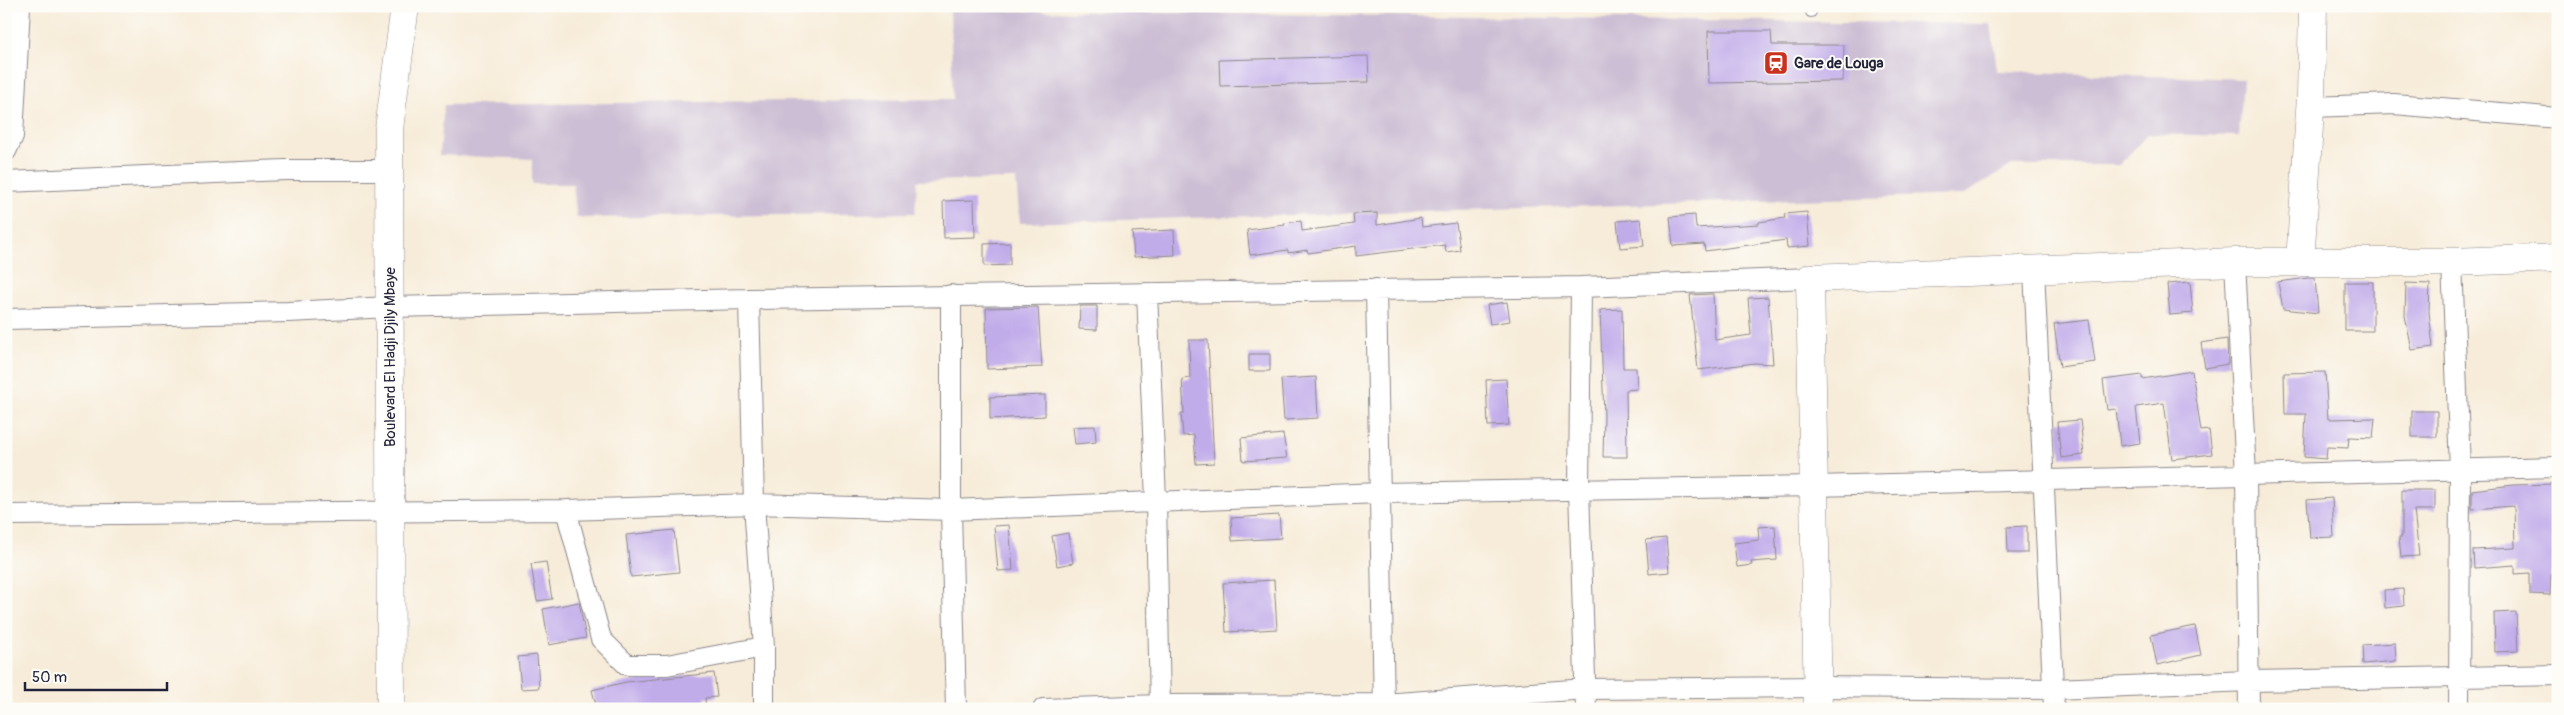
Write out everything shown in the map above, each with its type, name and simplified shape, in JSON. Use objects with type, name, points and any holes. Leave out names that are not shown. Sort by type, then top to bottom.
[{"type":"street","points":[[6,151],[12,136],[20,6]]},
{"type":"street","name":"Boulevard El Hadji Djily Mbaye","points":[[392,709],[389,129],[405,6]]},
{"type":"street","points":[[2300,262],[2310,106],[2313,6]]},
{"type":"street","points":[[2310,106],[2394,104],[2558,118]]},
{"type":"street","points":[[6,182],[285,170],[390,170]]},
{"type":"street","points":[[6,320],[278,313],[390,307],[749,299],[1581,287],[2234,262],[2452,262],[2558,258]]},
{"type":"street","points":[[2234,262],[2246,475],[2250,709]]},
{"type":"street","points":[[2452,262],[2460,468],[2459,709]]},
{"type":"street","points":[[2034,269],[2054,709]]},
{"type":"street","points":[[1810,278],[1818,698]]},
{"type":"street","points":[[1581,287],[1579,489],[1586,709]]},
{"type":"street","points":[[1376,290],[1384,706]]},
{"type":"street","points":[[1148,293],[1156,500],[1160,707]]},
{"type":"street","points":[[951,295],[951,510],[956,709]]},
{"type":"street","points":[[749,299],[754,504],[764,647],[764,709]]},
{"type":"street","points":[[6,515],[316,513],[391,510],[566,510],[754,504],[951,510],[1156,500],[1380,493],[1814,486],[2460,468],[2558,467]]},
{"type":"street","points":[[566,510],[601,639],[627,665],[667,665],[764,647]]},
{"type":"street","points":[[1043,709],[1384,706],[1585,689],[1818,698],[2249,681],[2558,675]]},
{"type":"shaded area","points":[[950,10],[1991,24],[1997,71],[2243,79],[2239,136],[2148,134],[2119,165],[2012,165],[1963,195],[1020,223],[1016,179],[917,181],[915,213],[577,218],[573,184],[532,184],[532,159],[440,155],[444,105],[953,99]]},
{"type":"building","name":"Gare de Louga","points":[[1708,31],[1771,31],[1772,45],[1844,45],[1843,81],[1709,83]]},
{"type":"building","points":[[1368,56],[1369,82],[1220,86],[1219,60]]},
{"type":"building","points":[[974,200],[975,237],[944,238],[943,201]]},
{"type":"building","points":[[1807,212],[1810,246],[1787,248],[1786,240],[1705,251],[1704,244],[1673,246],[1670,217],[1695,215],[1696,228],[1759,224],[1759,222],[1785,218],[1784,214]]},
{"type":"building","points":[[1377,213],[1377,225],[1421,218],[1422,227],[1456,223],[1460,250],[1446,252],[1445,245],[1356,256],[1356,246],[1308,253],[1307,250],[1288,253],[1288,250],[1250,255],[1247,230],[1301,221],[1302,231],[1354,224],[1353,214]]},
{"type":"building","points":[[1641,219],[1644,246],[1620,248],[1617,221]]},
{"type":"building","points":[[1174,230],[1175,255],[1134,257],[1132,232]]},
{"type":"building","points":[[1010,243],[1010,265],[984,266],[984,244]]},
{"type":"building","points":[[2315,278],[2318,313],[2283,309],[2278,282]]},
{"type":"building","points":[[2190,282],[2193,313],[2170,315],[2167,284]]},
{"type":"building","points":[[2345,282],[2373,282],[2373,331],[2345,331]]},
{"type":"building","points":[[2406,283],[2430,284],[2429,312],[2433,347],[2412,350],[2405,316]]},
{"type":"building","points":[[1713,294],[1715,340],[1751,335],[1748,298],[1768,297],[1773,364],[1755,363],[1698,370],[1690,295]]},
{"type":"building","points":[[1507,302],[1510,321],[1490,324],[1487,305]]},
{"type":"building","points":[[1080,306],[1097,306],[1097,330],[1079,329]]},
{"type":"building","points":[[1038,307],[1042,367],[987,369],[986,308]]},
{"type":"building","points":[[1622,309],[1623,368],[1636,368],[1637,389],[1626,390],[1627,457],[1603,457],[1604,416],[1600,310]]},
{"type":"building","points":[[2089,320],[2095,362],[2060,367],[2054,324]]},
{"type":"building","points":[[2227,339],[2228,364],[2205,368],[2201,343]]},
{"type":"building","points":[[1189,340],[1208,340],[1214,463],[1196,464],[1194,435],[1183,436],[1181,413],[1184,413],[1182,379],[1190,378]]},
{"type":"building","points":[[1249,354],[1270,354],[1270,371],[1249,371]]},
{"type":"building","points":[[2192,371],[2201,431],[2209,430],[2212,454],[2172,459],[2164,403],[2136,407],[2140,443],[2120,446],[2116,409],[2107,410],[2103,380],[2142,375],[2142,379]]},
{"type":"building","points":[[2325,372],[2328,419],[2375,418],[2373,438],[2349,437],[2348,448],[2327,447],[2326,459],[2304,457],[2306,414],[2285,414],[2284,373]]},
{"type":"building","points":[[1316,377],[1318,418],[1284,420],[1281,379]]},
{"type":"building","points":[[1506,379],[1509,425],[1488,426],[1486,380]]},
{"type":"building","points":[[1045,395],[1045,416],[990,419],[990,397]]},
{"type":"building","points":[[2412,411],[2437,411],[2437,437],[2412,437]]},
{"type":"building","points":[[2080,420],[2084,455],[2061,458],[2057,422]]},
{"type":"building","points":[[1095,426],[1096,442],[1075,444],[1073,427]]},
{"type":"building","points":[[1283,434],[1287,458],[1243,461],[1241,438]]},
{"type":"building","points":[[2554,484],[2557,573],[2551,573],[2550,595],[2529,594],[2529,573],[2515,574],[2515,565],[2474,568],[2473,550],[2515,548],[2514,506],[2472,509],[2472,490],[2513,485]]},
{"type":"building","points":[[2402,490],[2435,490],[2435,510],[2414,510],[2419,556],[2401,557],[2399,537],[2402,537]]},
{"type":"building","points":[[2332,498],[2334,537],[2310,538],[2307,500]]},
{"type":"building","points":[[1279,515],[1281,538],[1232,541],[1231,518]]},
{"type":"building","points":[[1009,525],[1013,570],[998,571],[994,526]]},
{"type":"building","points":[[1775,526],[1777,560],[1751,562],[1752,565],[1737,567],[1734,543],[1759,540],[1758,527]]},
{"type":"building","points":[[2027,526],[2027,553],[2008,553],[2007,527]]},
{"type":"building","points":[[674,530],[679,572],[631,577],[626,535]]},
{"type":"building","points":[[1068,533],[1073,563],[1057,566],[1052,536]]},
{"type":"building","points":[[1666,538],[1669,572],[1649,574],[1646,540]]},
{"type":"building","points":[[546,562],[552,599],[537,601],[531,564]]},
{"type":"building","points":[[1274,580],[1277,629],[1226,632],[1223,583]]},
{"type":"building","points":[[2403,589],[2404,606],[2385,608],[2384,590]]},
{"type":"building","points":[[579,602],[586,638],[549,645],[543,609]]},
{"type":"building","points":[[2516,612],[2518,651],[2495,652],[2494,613]]},
{"type":"building","points":[[2195,626],[2201,655],[2157,665],[2151,635]]},
{"type":"building","points":[[2395,643],[2396,661],[2363,664],[2362,645]]},
{"type":"building","points":[[537,655],[539,688],[521,689],[518,657]]},
{"type":"building","points":[[714,673],[717,697],[705,698],[706,709],[597,709],[592,690],[626,682]]},
{"type":"place","name":"Gare de Louga","points":[[1776,63]]}]
